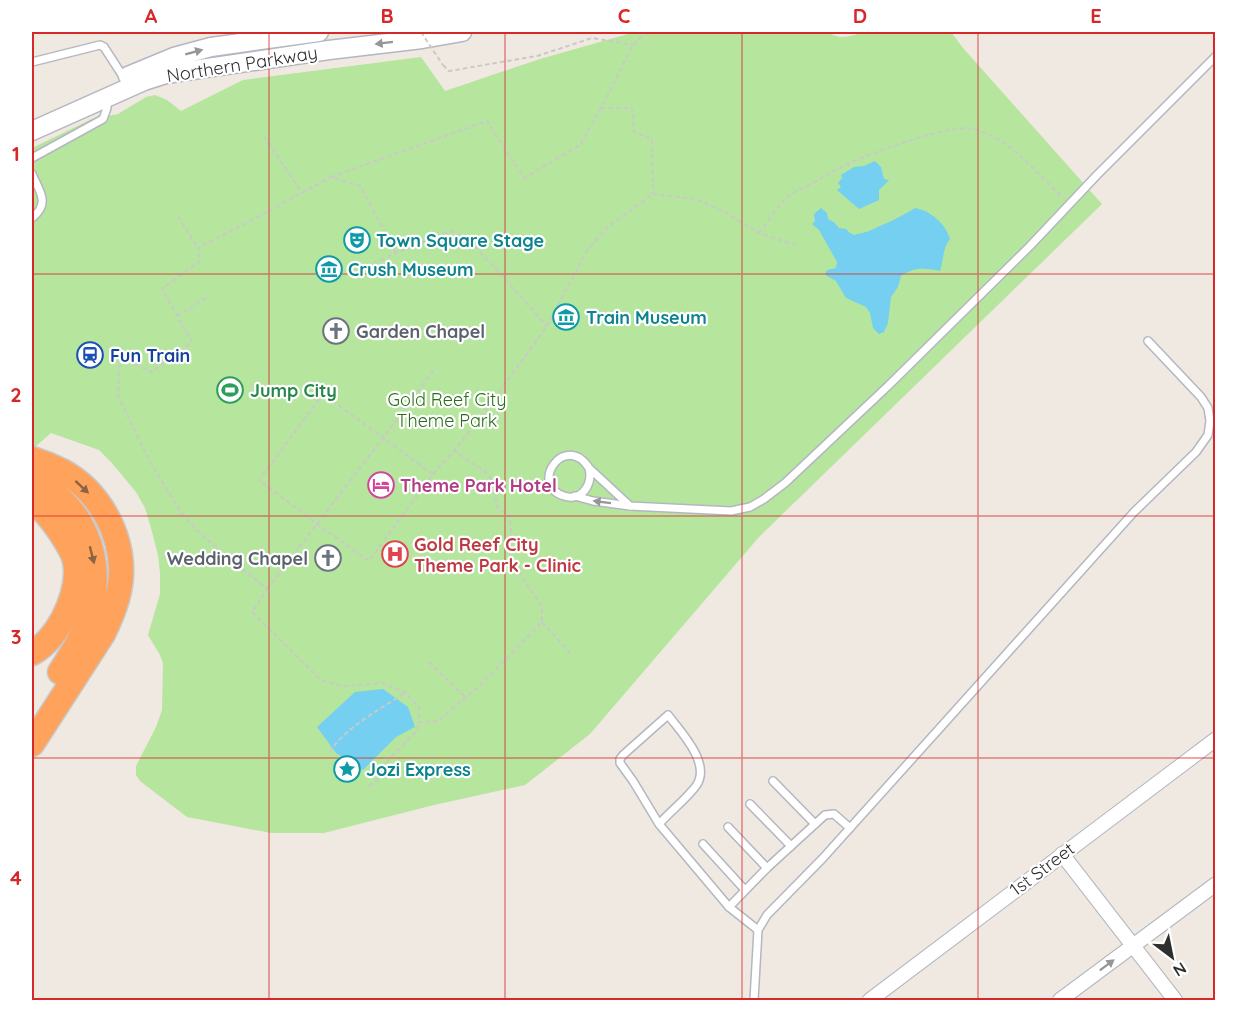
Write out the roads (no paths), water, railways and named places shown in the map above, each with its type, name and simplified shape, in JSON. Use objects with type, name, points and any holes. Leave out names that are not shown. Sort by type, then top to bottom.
[{"type":"highway","points":[[32,459],[63,471],[78,482],[104,511],[113,528],[120,551],[121,576],[113,614],[104,634],[32,744]]},
{"type":"highway","points":[[32,480],[45,486],[59,497],[78,519],[92,552],[95,581],[92,607],[85,628],[32,718]]},
{"type":"highway","points":[[32,502],[52,520],[65,539],[75,559],[76,581],[70,606],[56,631],[32,653]]},
{"type":"main road","name":"Northern Parkway","points":[[32,131],[107,97],[165,60],[211,47],[319,32]]},
{"type":"main road","name":"Northern Parkway","points":[[32,121],[127,83],[144,81],[166,74],[462,32]]},
{"type":"street","name":"1st Street","points":[[870,1000],[1215,739]]},
{"type":"street","points":[[1062,854],[1175,1000]]},
{"type":"street","points":[[1060,1000],[1215,884]]},
{"type":"lane","points":[[32,62],[100,45],[104,47],[127,83]]},
{"type":"lane","points":[[575,496],[630,506],[730,511],[750,507],[764,499],[785,483],[888,386],[1030,246],[1215,56]]},
{"type":"lane","points":[[32,158],[103,119],[107,108],[107,97]]},
{"type":"lane","points":[[32,174],[43,199],[42,207],[32,218]]},
{"type":"lane","points":[[754,1000],[758,930],[767,915],[823,858],[1134,512],[1204,442],[1208,435],[1210,421],[1208,408],[1192,386],[1148,341]]},
{"type":"lane","points":[[589,468],[590,482],[582,493],[569,497],[562,496],[552,488],[550,469],[559,458],[573,456],[585,462],[630,506]]},
{"type":"lane","points":[[659,824],[697,784],[701,769],[696,754],[668,715],[620,759],[620,763],[659,824],[729,907],[758,930]]},
{"type":"lane","points":[[773,781],[814,824]]},
{"type":"lane","points":[[750,804],[790,846]]},
{"type":"lane","points":[[729,907],[767,868],[825,815],[834,814],[850,828]]},
{"type":"lane","points":[[728,826],[767,868]]},
{"type":"lane","points":[[703,844],[746,890]]},
{"type":"water","points":[[875,161],[881,167],[884,179],[889,180],[879,190],[879,200],[859,209],[837,190],[841,187],[838,183],[842,178],[841,175],[854,167]]},
{"type":"water","points":[[821,208],[827,213],[828,219],[839,228],[846,229],[854,235],[869,231],[915,208],[937,219],[948,233],[950,239],[944,251],[940,271],[920,269],[901,276],[898,287],[891,297],[888,323],[884,332],[879,334],[873,328],[870,313],[866,307],[846,298],[836,281],[825,274],[827,270],[836,268],[837,262],[819,230],[812,224],[815,221],[814,214]]},
{"type":"water","points":[[383,689],[408,707],[415,727],[396,737],[363,770],[336,753],[317,727],[355,692]]},
{"type":"place","name":"Town Square Stage","points":[[357,240]]},
{"type":"place","name":"Crush Museum","points":[[329,269]]},
{"type":"place","name":"Train Museum","points":[[566,317]]},
{"type":"place","name":"Garden Chapel","points":[[336,331]]},
{"type":"place","name":"Fun Train","points":[[90,355]]},
{"type":"place","name":"Jump City","points":[[230,390]]},
{"type":"place","name":"Theme Park Hotel","points":[[381,485]]},
{"type":"place","name":"Gold Reef City Theme Park - Clinic","points":[[395,554]]},
{"type":"place","name":"Wedding Chapel","points":[[328,558]]},
{"type":"place","name":"Jozi Express","points":[[347,769]]},
{"type":"park label","name":"Gold Reef City Theme Park","points":[[447,409]]}]
